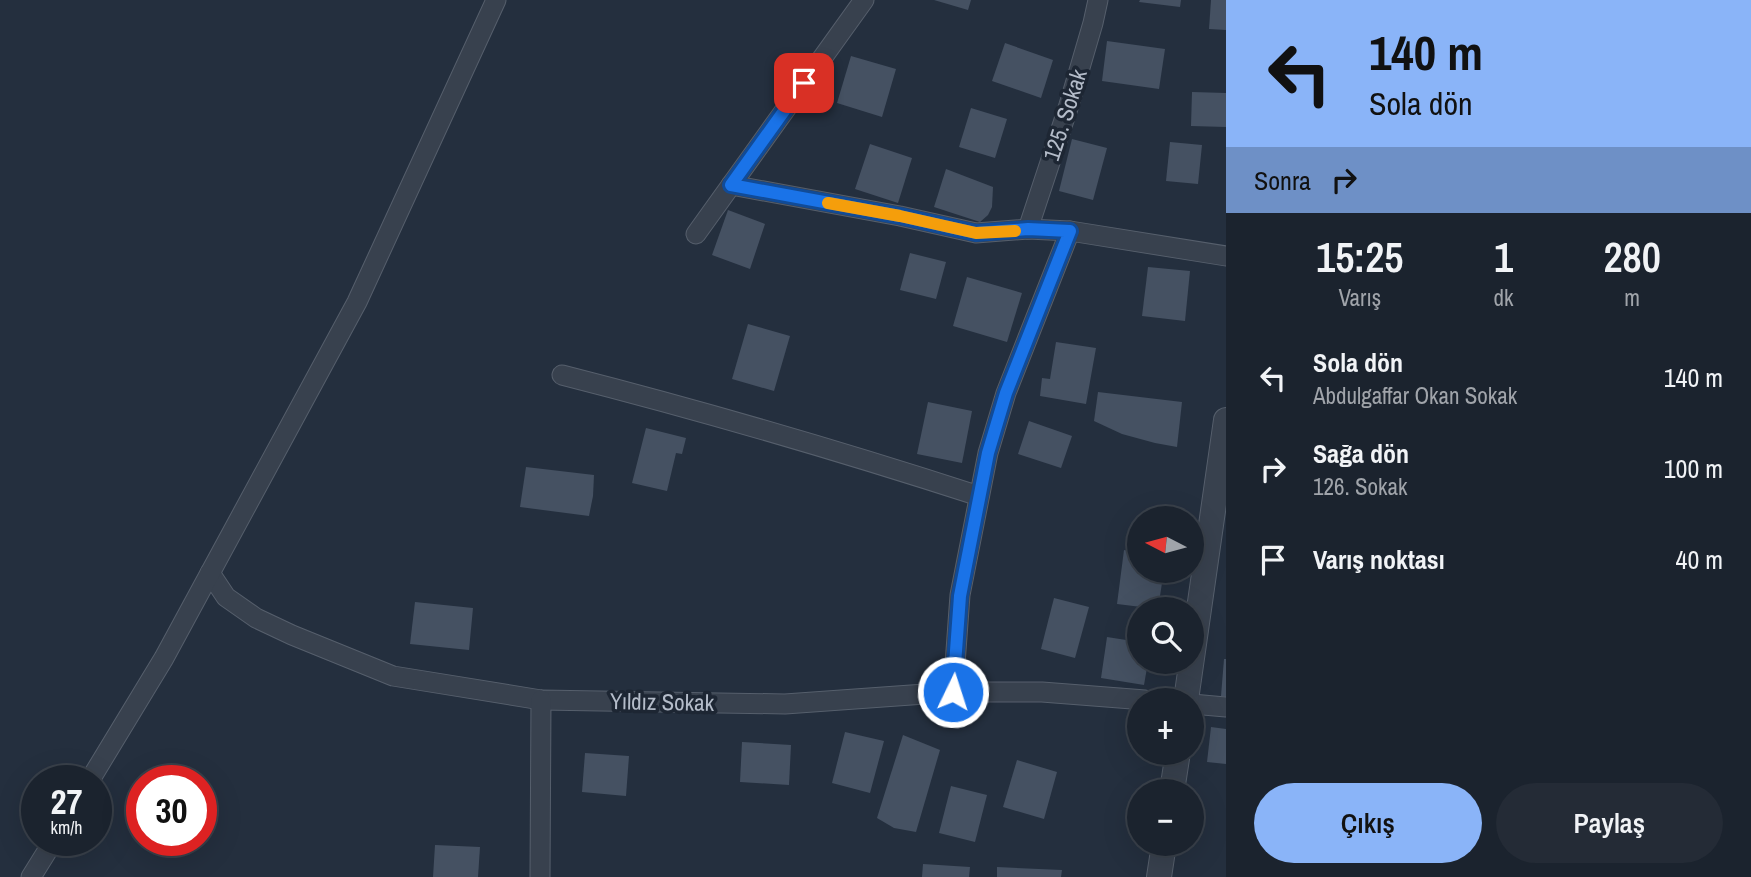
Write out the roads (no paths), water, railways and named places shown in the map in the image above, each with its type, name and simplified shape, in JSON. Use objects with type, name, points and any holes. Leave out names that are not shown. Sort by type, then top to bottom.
[{"type":"street","points":[[99,765],[164,658],[357,302],[496,0]]},
{"type":"street","points":[[696,234],[864,0]]},
{"type":"street","name":"125. Sokak","points":[[1028,229],[1072,93],[1098,0]]},
{"type":"street","points":[[731,185],[976,233],[1028,229],[1070,231],[1226,256]]},
{"type":"street","points":[[953,692],[960,596],[988,453],[1006,393],[1070,231]]},
{"type":"street","points":[[562,375],[710,414],[979,496]]},
{"type":"street","points":[[1188,688],[1226,420]]},
{"type":"street","name":"Yıldız Sokak","points":[[210,573],[226,597],[256,618],[393,676],[541,700],[785,704],[953,692],[1042,692],[1127,699]]},
{"type":"street","points":[[540,877],[541,700]]},
{"type":"street","points":[[1204,705],[1226,707]]},
{"type":"street","points":[[31,877],[44,856]]},
{"type":"street","points":[[1159,877],[1162,856]]}]
